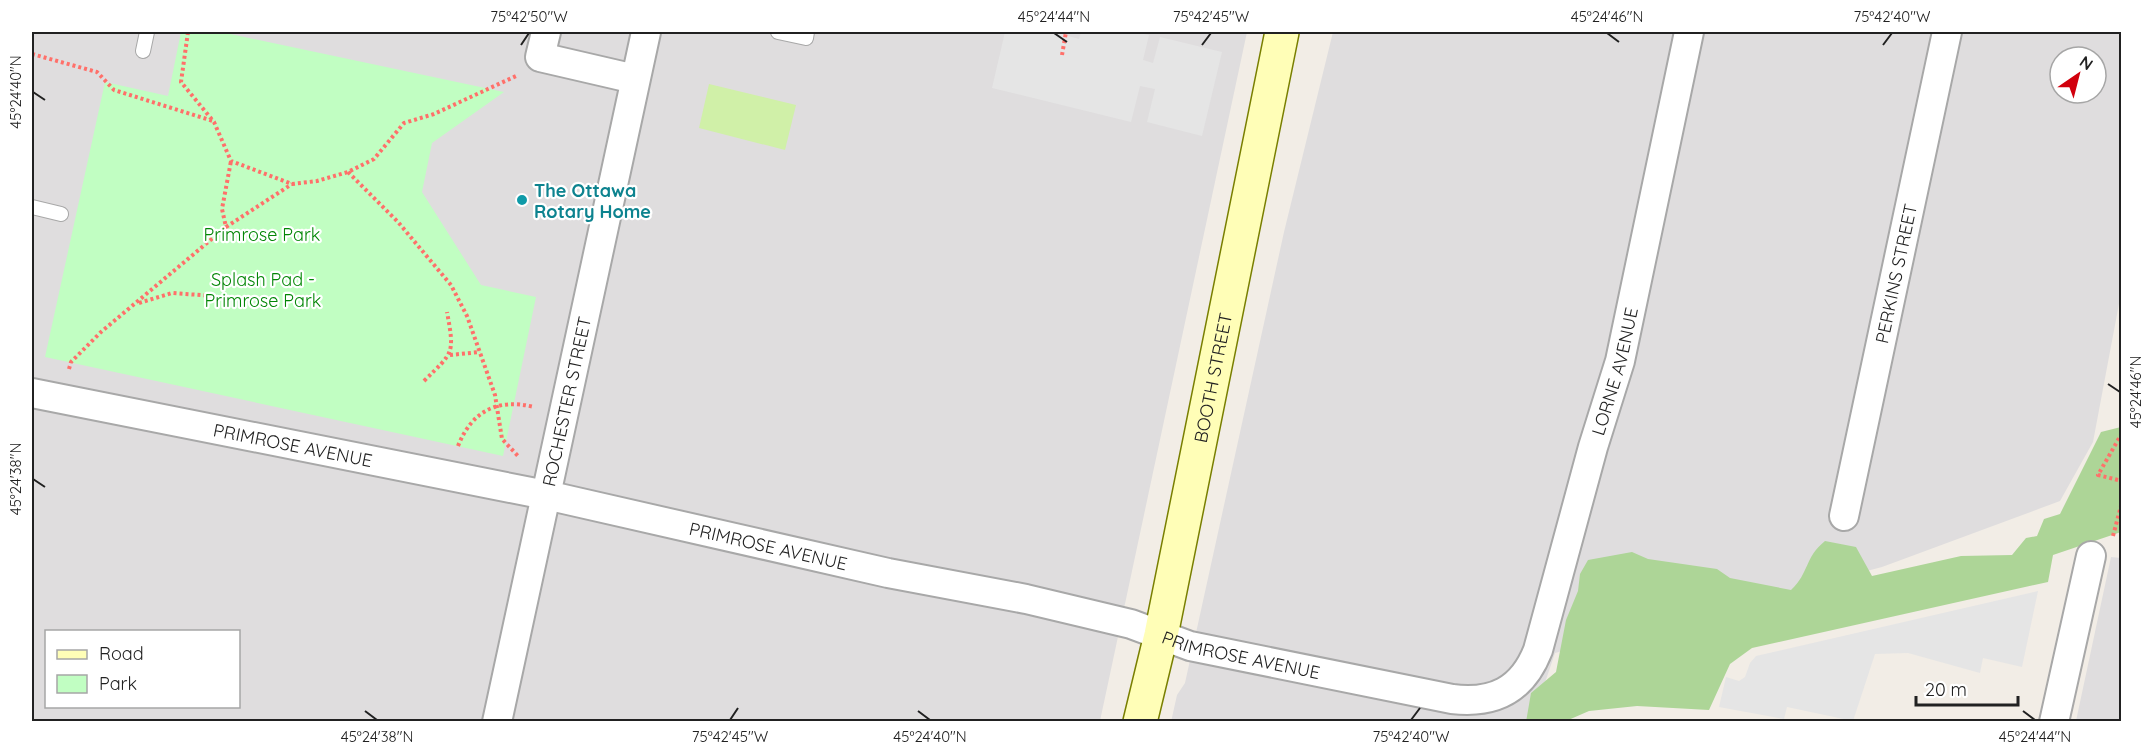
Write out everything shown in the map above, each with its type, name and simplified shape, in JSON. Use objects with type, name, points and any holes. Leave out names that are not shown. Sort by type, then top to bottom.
[{"type":"main road","name":"BOOTH STREET","points":[[1140,722],[1161,635],[1282,32]]},
{"type":"street","name":"ROCHESTER STREET","points":[[497,722],[646,32]]},
{"type":"street","name":"LORNE AVENUE","points":[[1500,694],[1523,677],[1538,650],[1593,447],[1620,361],[1689,32]]},
{"type":"street","name":"PERKINS STREET","points":[[1844,516],[1947,32]]},
{"type":"street","points":[[543,44],[635,80]]},
{"type":"street","name":"PRIMROSE AVENUE","points":[[45,395],[546,495],[888,573],[1026,599],[1131,624],[1190,646],[1452,699],[1485,700],[1500,694]]},
{"type":"street","points":[[2054,722],[2091,556]]},
{"type":"lane","points":[[143,51],[147,32]]},
{"type":"lane","points":[[778,32],[806,38],[807,32]]},
{"type":"lane","points":[[32,207],[61,214]]},
{"type":"path","points":[[188,32],[181,82],[214,122],[231,161],[222,209],[226,227]]},
{"type":"path","points":[[1062,55],[1066,32]]},
{"type":"path","points":[[45,395],[71,362],[101,332],[136,305],[226,227],[292,184],[317,181],[348,172],[374,159],[404,123],[434,114],[505,82],[543,44]]},
{"type":"path","points":[[32,54],[97,72],[114,90],[214,122]]},
{"type":"path","points":[[231,161],[292,184]]},
{"type":"path","points":[[348,172],[398,222],[451,285],[467,316],[498,406],[502,439],[520,458]]},
{"type":"path","points":[[136,305],[172,292],[214,296]]},
{"type":"path","points":[[424,381],[450,355],[453,342],[447,312]]},
{"type":"path","points":[[450,355],[480,352]]},
{"type":"path","points":[[457,450],[465,428],[482,411],[517,403],[534,407]]},
{"type":"path","points":[[2121,433],[2098,476],[2121,481]]},
{"type":"path","points":[[2114,535],[2121,502]]},
{"type":"shaded area","points":[[32,32],[1247,32],[1100,721],[32,721]]},
{"type":"shaded area","points":[[1005,32],[1054,32],[1079,39],[1081,32],[1133,32],[1149,35],[1143,60],[1153,63],[1160,37],[1222,52],[1202,136],[1147,122],[1155,89],[1140,86],[1131,122],[992,88]]},
{"type":"shaded area","points":[[1333,32],[2121,32],[2121,293],[2093,442],[2060,501],[1882,567],[1555,653],[1532,721],[1171,722],[1177,695],[1185,683],[1284,232]]},
{"type":"shaded area","points":[[2111,557],[2121,558],[2121,721],[2076,721]]},
{"type":"shaded area","points":[[2038,591],[2022,667],[1983,658],[1980,673],[1908,653],[1875,654],[1853,721],[1787,707],[1784,719],[1719,707],[1726,677],[1739,681],[1745,677],[1750,663],[1756,656]]},
{"type":"green space","name":"Primrose Park","points":[[181,32],[221,32],[504,92],[432,143],[422,192],[481,285],[536,297],[503,456],[45,357],[105,82],[168,96]]},
{"type":"green space","points":[[709,84],[796,105],[785,150],[699,128]]},
{"type":"green space","points":[[2121,427],[2121,532],[2053,555],[2048,582],[1752,648],[1730,664],[1709,710],[1637,706],[1589,711],[1566,721],[1526,722],[1531,693],[1556,672],[1566,620],[1578,591],[1580,574],[1588,560],[1632,552],[1648,559],[1717,569],[1730,578],[1791,590],[1818,547],[1825,541],[1856,547],[1872,576],[1961,556],[2012,555],[2026,538],[2037,536],[2044,519],[2060,514],[2101,432]]},
{"type":"place","name":"The Ottawa Rotary Home","points":[[522,200]]},
{"type":"park label","name":"Splash Pad - Primrose Park","points":[[263,289]]}]
